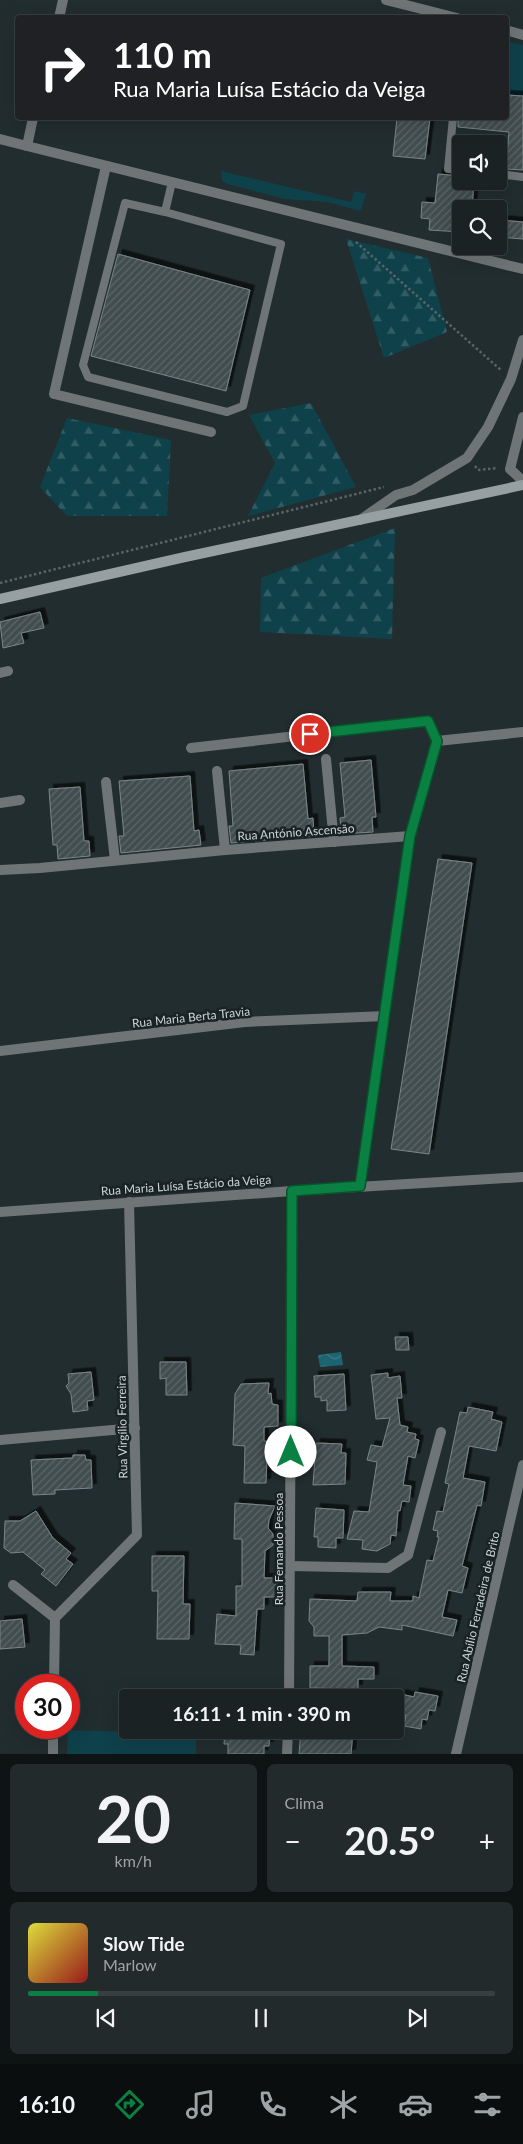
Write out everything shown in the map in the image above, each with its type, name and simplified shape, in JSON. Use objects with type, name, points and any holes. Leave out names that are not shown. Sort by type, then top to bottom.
[{"type":"street","points":[[59,15],[63,0]]},
{"type":"street","points":[[386,0],[441,15]]},
{"type":"street","points":[[509,31],[523,35]]},
{"type":"street","points":[[27,146],[33,120]]},
{"type":"street","points":[[0,139],[523,269]]},
{"type":"street","points":[[106,166],[54,394],[211,432]]},
{"type":"street","points":[[360,520],[396,495],[413,490],[467,458],[488,427],[511,378],[523,340]]},
{"type":"street","points":[[523,417],[510,467],[523,483]]},
{"type":"street","points":[[0,599],[523,483]]},
{"type":"street","points":[[190,748],[428,721],[437,741],[410,836],[360,1186]]},
{"type":"street","points":[[437,741],[523,732]]},
{"type":"street","points":[[326,759],[334,842]]},
{"type":"street","points":[[217,771],[225,850]]},
{"type":"street","points":[[106,782],[115,860]]},
{"type":"street","points":[[0,803],[20,800]]},
{"type":"street","name":"Rua António Ascensão","points":[[0,870],[410,836]]},
{"type":"street","name":"Rua Maria Berta Travia","points":[[0,1051],[245,1022],[385,1016]]},
{"type":"street","name":"Rua Maria Luísa Estácio da Veiga","points":[[0,1212],[360,1186],[523,1177]]},
{"type":"street","name":"Rua Fernando Pessoa","points":[[289,1689],[292,1191]]},
{"type":"street","name":"Rua Virgílio Ferreira","points":[[55,1618],[137,1535],[129,1202]]},
{"type":"street","points":[[0,1440],[135,1428]]},
{"type":"street","points":[[290,1566],[388,1568],[408,1555],[441,1432]]},
{"type":"street","name":"Rua Abílio Ferradeira de Brito","points":[[456,1754],[523,1465]]},
{"type":"street","points":[[13,1585],[55,1618],[54,1674]]},
{"type":"street","points":[[53,1739],[53,1754]]},
{"type":"street","points":[[287,1754],[288,1739]]},
{"type":"lane","points":[[452,169],[448,168],[453,120]]},
{"type":"lane","points":[[507,175],[523,177]]},
{"type":"lane","points":[[165,212],[172,182]]},
{"type":"lane","points":[[125,203],[165,212],[281,244],[243,406],[227,412],[88,377],[83,365],[125,203]]},
{"type":"path","points":[[335,222],[511,378]]},
{"type":"path","points":[[467,458],[478,470],[510,467]]},
{"type":"path","points":[[0,582],[387,486]]},
{"type":"green space","points":[[509,42],[523,45],[523,96],[509,95]]},
{"type":"green space","points":[[221,171],[351,202],[354,191],[366,194],[361,211],[327,202],[285,199],[227,184],[222,181]]},
{"type":"green space","points":[[346,239],[428,258],[447,332],[384,358]]},
{"type":"green space","points":[[311,403],[356,487],[248,516],[275,463],[249,415]]},
{"type":"green space","points":[[67,418],[171,440],[167,516],[67,516],[40,487]]},
{"type":"green space","points":[[395,528],[392,639],[260,632],[261,578]]},
{"type":"green space","points":[[80,1730],[119,1732],[119,1739],[196,1739],[196,1754],[67,1754],[68,1739],[80,1739]]},
{"type":"water","points":[[341,1352],[343,1365],[320,1367],[318,1355]]},
{"type":"building","points":[[509,95],[523,96],[523,170],[507,169],[509,132],[458,127],[458,120],[509,120]]},
{"type":"building","points":[[397,120],[430,120],[425,159],[393,156]]},
{"type":"building","points":[[438,174],[452,175],[452,190],[473,190],[473,200],[452,200],[452,231],[429,230],[430,219],[421,218],[422,202],[435,203]]},
{"type":"building","points":[[507,221],[523,222],[523,239],[507,238]]},
{"type":"building","points":[[118,254],[250,290],[226,391],[91,356]]},
{"type":"building","points":[[40,612],[44,628],[21,633],[24,643],[3,648],[0,622]]},
{"type":"building","points":[[371,760],[376,817],[372,817],[373,832],[341,834],[340,818],[345,817],[340,763]]},
{"type":"building","points":[[303,764],[308,819],[313,818],[314,836],[231,843],[229,826],[233,826],[229,771]]},
{"type":"building","points":[[190,776],[194,831],[199,830],[201,845],[121,853],[119,836],[124,836],[119,781]]},
{"type":"building","points":[[80,787],[84,841],[89,841],[90,856],[58,859],[57,845],[53,845],[49,789]]},
{"type":"building","points":[[438,859],[472,863],[429,1154],[391,1149]]},
{"type":"building","points":[[395,1337],[408,1337],[409,1350],[396,1350]]},
{"type":"building","points":[[160,1362],[186,1362],[187,1395],[166,1395],[166,1378],[160,1379]]},
{"type":"building","points":[[91,1372],[94,1400],[87,1401],[88,1410],[73,1412],[71,1394],[66,1386],[69,1383],[68,1374]]},
{"type":"building","points":[[388,1373],[388,1378],[400,1376],[402,1398],[397,1398],[400,1425],[408,1427],[407,1432],[416,1434],[415,1439],[419,1440],[415,1458],[408,1456],[403,1485],[411,1486],[409,1502],[402,1501],[400,1511],[398,1510],[396,1536],[391,1535],[390,1544],[377,1551],[362,1549],[363,1540],[347,1539],[354,1511],[369,1512],[377,1462],[367,1460],[371,1445],[382,1447],[390,1418],[376,1419],[371,1375]]},
{"type":"building","points":[[344,1374],[346,1410],[327,1411],[327,1400],[321,1401],[321,1397],[315,1397],[314,1376]]},
{"type":"building","points":[[269,1383],[268,1394],[271,1393],[272,1404],[278,1405],[278,1426],[264,1427],[264,1441],[272,1442],[272,1456],[267,1456],[266,1483],[244,1483],[245,1446],[233,1445],[235,1394],[241,1384]]},
{"type":"building","points":[[468,1407],[493,1412],[491,1419],[502,1422],[496,1451],[469,1446],[463,1478],[485,1482],[481,1506],[477,1505],[462,1566],[468,1568],[462,1593],[448,1590],[442,1617],[457,1620],[453,1636],[402,1625],[402,1630],[379,1627],[367,1633],[342,1635],[342,1666],[374,1667],[374,1679],[358,1679],[358,1689],[310,1688],[310,1666],[329,1666],[329,1636],[314,1636],[314,1627],[309,1621],[310,1599],[357,1601],[358,1592],[391,1592],[390,1601],[413,1601],[413,1596],[419,1598],[427,1560],[433,1561],[439,1537],[437,1537],[438,1531],[433,1530],[437,1511],[443,1512],[449,1484],[445,1483],[460,1412],[467,1413]]},
{"type":"building","points":[[316,1443],[342,1444],[341,1453],[346,1453],[345,1484],[313,1485]]},
{"type":"building","points":[[73,1455],[85,1455],[86,1460],[91,1460],[92,1488],[55,1490],[55,1494],[33,1495],[31,1460],[73,1458]]},
{"type":"building","points":[[235,1503],[275,1506],[268,1528],[273,1534],[273,1545],[265,1551],[264,1578],[278,1578],[278,1597],[264,1597],[264,1609],[257,1609],[254,1655],[240,1654],[241,1645],[215,1644],[217,1614],[236,1616],[236,1586],[242,1586],[242,1539],[234,1539]]},
{"type":"building","points":[[316,1508],[344,1510],[343,1538],[336,1538],[336,1548],[318,1547],[318,1537],[314,1537]]},
{"type":"building","points":[[36,1511],[53,1538],[71,1553],[66,1559],[73,1564],[56,1586],[41,1574],[45,1570],[23,1552],[11,1553],[4,1548],[5,1521],[20,1521]]},
{"type":"building","points":[[152,1556],[184,1556],[183,1604],[190,1604],[189,1639],[157,1639],[158,1591],[152,1591]]},
{"type":"building","points":[[22,1619],[25,1647],[0,1649],[0,1621]]},
{"type":"building","points":[[415,1692],[438,1696],[435,1711],[429,1710],[427,1720],[422,1719],[421,1729],[404,1726],[406,1715],[404,1714],[404,1695],[414,1697]]},
{"type":"building","points":[[224,1739],[269,1739],[269,1746],[264,1746],[264,1754],[228,1754],[228,1744],[224,1744]]},
{"type":"building","points":[[300,1739],[352,1739],[351,1754],[299,1754]]},
{"type":"route","points":[[291,1452],[292,1191],[360,1186],[410,836],[437,741],[428,721],[310,734]]}]
